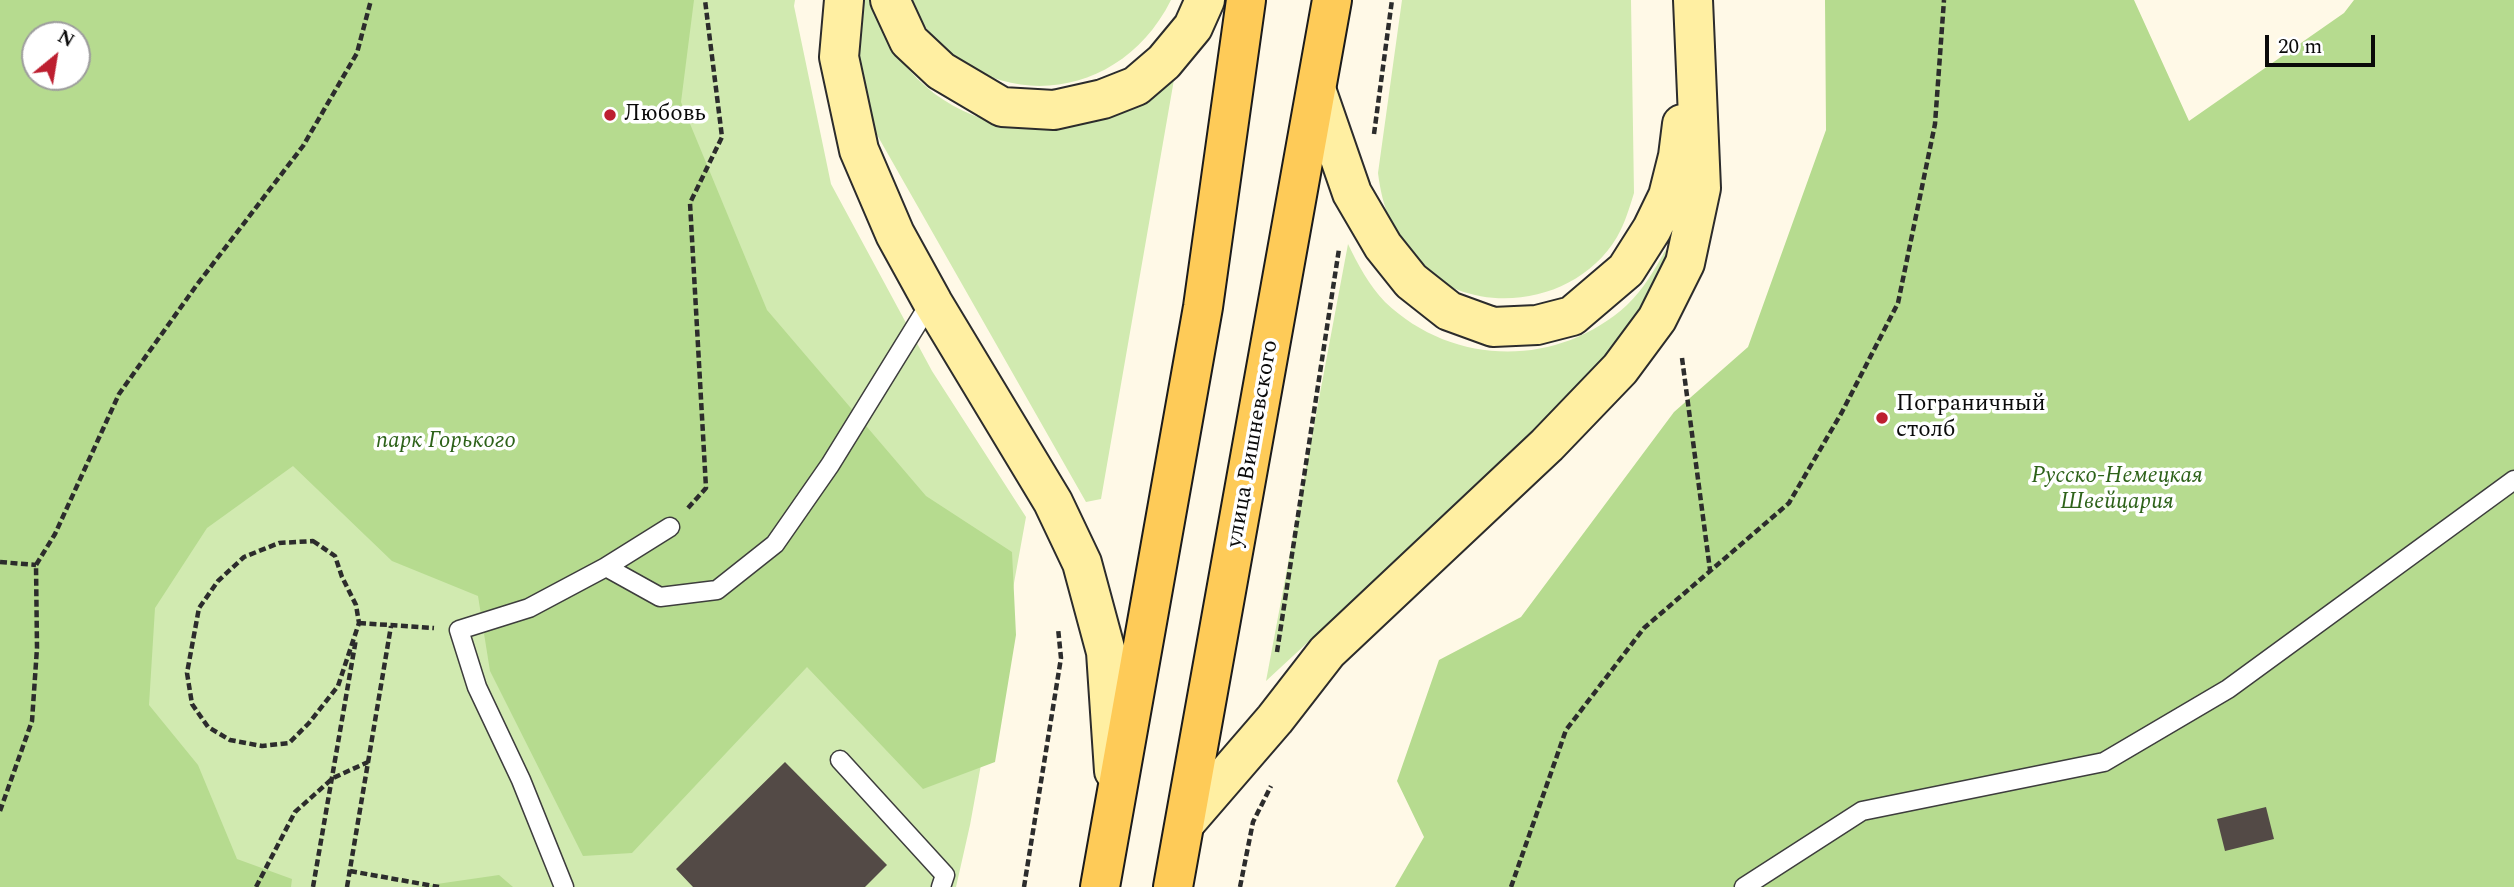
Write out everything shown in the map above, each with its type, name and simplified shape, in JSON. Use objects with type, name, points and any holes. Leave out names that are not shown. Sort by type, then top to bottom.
[{"type":"main road","points":[[1100,887],[1203,307],[1246,0]]},
{"type":"main road","name":"улица Вишневского","points":[[1174,887],[1332,0]]},
{"type":"street","points":[[844,0],[839,57],[859,150],[895,234],[933,303],[1053,502],[1082,563],[1106,652],[1116,800]]},
{"type":"street","points":[[890,0],[909,41],[941,71],[1002,107],[1054,110],[1103,99],[1136,86],[1164,62],[1193,27],[1205,0]]},
{"type":"street","points":[[1186,822],[1275,719],[1327,652],[1547,445],[1620,369],[1657,319],[1685,263],[1701,188],[1693,0]]},
{"type":"street","points":[[1317,92],[1352,192],[1383,246],[1411,281],[1448,311],[1493,327],[1537,325],[1572,316],[1599,294],[1626,270],[1652,229],[1668,196],[1678,156],[1693,42]]},
{"type":"lane","points":[[606,567],[660,597],[717,590],[775,544],[830,465],[922,316],[933,303]]},
{"type":"lane","points":[[1744,887],[1862,811],[2104,762],[2228,689],[2514,480]]},
{"type":"lane","points":[[564,887],[522,780],[477,687],[459,630],[529,608],[606,567],[670,527]]},
{"type":"lane","points":[[840,760],[945,875],[941,887]]},
{"type":"path","points":[[0,811],[32,721],[37,648],[36,565],[55,534],[119,394],[196,286],[303,146],[357,53],[371,0]]},
{"type":"path","points":[[670,527],[706,488],[690,203],[722,137],[705,0]]},
{"type":"path","points":[[1373,142],[1392,0]]},
{"type":"path","points":[[1511,887],[1566,730],[1644,628],[1789,503],[1842,412],[1898,303],[1935,124],[1944,0]]},
{"type":"path","points":[[1276,659],[1341,241]]},
{"type":"path","points":[[1682,358],[1710,571]]},
{"type":"path","points":[[313,887],[359,623],[356,605],[335,556],[313,541],[279,543],[244,557],[218,581],[199,608],[187,673],[192,704],[208,727],[230,740],[262,746],[289,743],[309,723],[338,685],[359,623]]},
{"type":"path","points":[[0,562],[36,565]]},
{"type":"path","points":[[1024,887],[1061,658],[1057,622]]},
{"type":"path","points":[[359,623],[459,630]]},
{"type":"path","points":[[347,887],[391,626]]},
{"type":"path","points":[[256,887],[295,812],[333,778],[369,762]]},
{"type":"path","points":[[1240,887],[1253,822],[1276,776]]},
{"type":"path","points":[[350,871],[439,887]]},
{"type":"green space","name":"парк Горького","points":[[0,0],[795,0],[794,6],[831,184],[932,371],[1026,517],[970,825],[956,887],[0,887]]},
{"type":"green space","name":"парк Горького","points":[[0,0],[694,0],[681,102],[767,310],[926,496],[1012,552],[1016,635],[995,762],[923,789],[807,667],[632,853],[583,856],[490,671],[478,596],[392,561],[293,466],[207,528],[155,608],[149,705],[198,765],[237,859],[292,879],[291,887],[0,887]]},
{"type":"green space","points":[[853,0],[869,0],[878,22],[903,62],[917,79],[934,93],[974,116],[1011,126],[1038,129],[1060,126],[1176,68],[1101,499],[1086,502],[868,119],[856,67]]},
{"type":"green space","points":[[909,0],[1171,0],[1146,37],[1114,64],[1078,80],[1040,86],[1002,81],[966,65],[934,38]]},
{"type":"green space","points":[[1402,0],[1631,0],[1634,193],[1617,237],[1599,260],[1577,278],[1551,290],[1524,297],[1495,298],[1467,293],[1441,282],[1418,264],[1402,244],[1386,210],[1378,173]]},
{"type":"green space","name":"Русско-Немецкая Швейцария","points":[[1825,0],[2134,0],[2189,121],[2344,13],[2354,0],[2514,0],[2514,887],[1395,887],[1424,837],[1397,781],[1439,660],[1521,617],[1674,412],[1748,347],[1826,130]]},
{"type":"green space","points":[[1348,244],[1379,295],[1412,323],[1442,339],[1473,348],[1506,351],[1538,349],[1570,340],[1600,326],[1633,299],[1666,249],[1664,276],[1606,366],[1266,681]]},
{"type":"green space","points":[[499,875],[513,887],[416,887]]},
{"type":"building","points":[[785,762],[887,865],[865,887],[693,887],[676,869]]},
{"type":"building","points":[[2266,807],[2274,839],[2225,851],[2217,819]]},
{"type":"place","name":"Любовь","points":[[610,115]]},
{"type":"place","name":"Пограничный столб","points":[[1882,418]]}]
